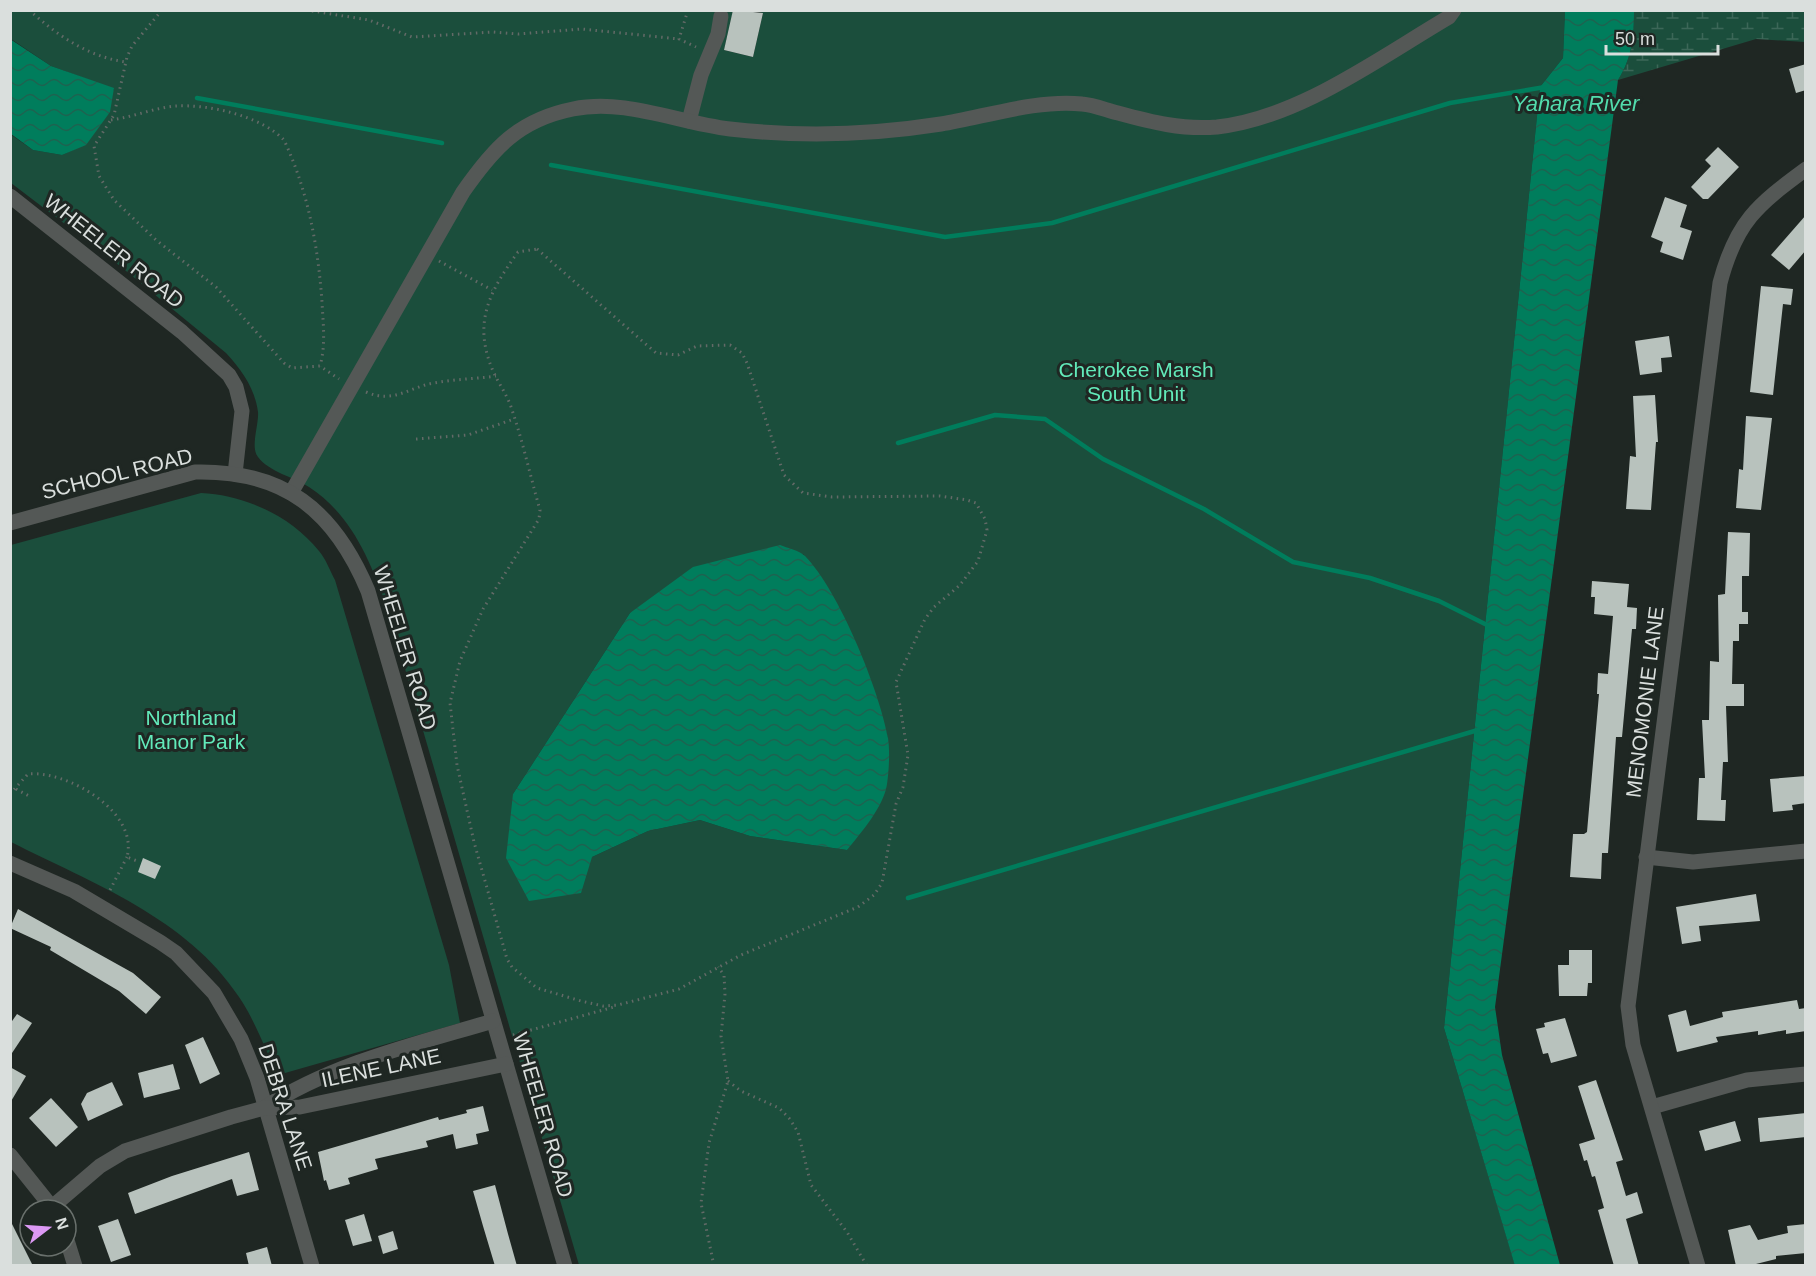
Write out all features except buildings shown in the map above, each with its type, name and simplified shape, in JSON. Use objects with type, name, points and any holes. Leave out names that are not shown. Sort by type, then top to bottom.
[{"type":"street","points":[[291,493],[463,192],[489,154],[511,135],[537,120],[572,109],[598,106],[634,109],[732,129],[807,134],[862,133],[941,124],[1039,105],[1082,104],[1162,125],[1217,127],[1285,109],[1449,17],[1454,10]]},
{"type":"street","points":[[689,121],[710,52],[718,34],[721,16]]},
{"type":"street","name":"MENOMONIE LANE","points":[[1698,1266],[1633,1045],[1628,1006],[1720,283],[1728,252],[1749,217],[1765,199],[1806,169]]},
{"type":"street","name":"WHEELER ROAD","points":[[10,196],[182,332],[229,375],[236,387],[242,411],[236,474],[263,480],[291,493],[314,509],[337,532],[354,558],[368,591],[565,1266]]},
{"type":"street","name":"SCHOOL ROAD","points":[[10,523],[195,472],[236,474]]},
{"type":"street","points":[[1646,857],[1693,862],[1806,851]]},
{"type":"street","name":"DEBRA LANE","points":[[10,863],[74,891],[176,953],[214,993],[241,1039],[257,1078],[312,1266]]},
{"type":"street","name":"ILENE LANE","points":[[65,1198],[100,1166],[125,1151],[264,1108],[301,1086],[343,1068],[493,1020]]},
{"type":"street","name":"ILENE LANE","points":[[264,1108],[300,1107],[506,1064]]},
{"type":"street","points":[[1652,1107],[1747,1080],[1806,1074]]},
{"type":"street","points":[[10,1155],[44,1198]]},
{"type":"path","points":[[29,10],[69,41],[104,57],[126,62]]},
{"type":"path","points":[[162,10],[132,46],[110,120],[94,146],[99,176],[114,200],[156,240],[216,287],[284,363],[292,368],[320,366],[352,386],[374,395],[393,396],[405,394],[431,383],[496,376]]},
{"type":"path","points":[[306,10],[369,20],[412,37],[493,32],[518,34],[582,29],[679,39],[710,52]]},
{"type":"path","points":[[679,39],[688,10]]},
{"type":"path","points":[[110,120],[176,106],[189,107],[257,120],[284,140],[301,182],[315,233],[323,325],[324,353],[320,366]]},
{"type":"path","points":[[511,1036],[679,989],[741,955],[842,915],[874,895],[882,883],[888,853],[888,838],[896,804],[903,787],[908,755],[896,682],[925,619],[960,585],[978,561],[987,530],[983,512],[976,503],[967,500],[940,496],[832,497],[804,493],[784,475],[747,363],[736,349],[730,345],[697,346],[678,355],[656,353],[537,249],[518,252],[492,290],[484,317],[484,327],[496,376],[514,419],[540,510],[539,519],[483,609],[460,661],[450,703],[457,765],[474,842],[507,959],[537,988],[603,1006],[618,1005]]},
{"type":"path","points":[[428,253],[492,290]]},
{"type":"path","points":[[416,439],[468,435],[514,419]]},
{"type":"path","points":[[10,794],[28,774],[42,772],[72,782],[94,794],[112,812],[125,832],[127,857],[110,890]]},
{"type":"path","points":[[16,789],[29,796]]},
{"type":"path","points":[[127,857],[136,861]]},
{"type":"path","points":[[714,1266],[701,1203],[712,1133],[729,1081],[721,1036],[725,985],[724,975],[718,968]]},
{"type":"path","points":[[729,1081],[741,1091],[779,1108],[789,1118],[798,1131],[810,1185],[847,1232],[867,1266]]},
{"type":"green space","name":"Cherokee Marsh South Unit","points":[[11,11],[733,11],[724,50],[753,57],[763,13],[754,11],[1565,11],[1563,58],[1540,87],[1444,1028],[1515,1265],[579,1265],[387,607],[374,573],[348,525],[324,498],[303,483],[268,467],[258,457],[255,442],[258,412],[254,395],[242,373],[226,353],[120,266],[11,183],[10,134],[33,150],[62,155],[86,144],[114,89],[51,66],[11,39]],"holes":[[[803,554],[845,620],[873,688],[888,739],[847,850],[750,836],[700,820],[648,831],[592,857],[513,794],[630,613]]]},
{"type":"green space","points":[[1634,11],[1805,11],[1805,42],[1756,39],[1618,80],[1631,47]]},
{"type":"green space","name":"Northland Manor Park","points":[[201,493],[250,503],[281,518],[308,539],[328,565],[335,580],[449,965],[460,1023],[278,1075],[245,1006],[218,969],[193,945],[136,905],[11,842],[11,545]]},
{"type":"water","name":"Yahara River","points":[[1565,11],[1634,11],[1634,21],[1629,55],[1618,80],[1495,1007],[1502,1055],[1560,1265],[1515,1266],[1444,1028],[1540,87],[1563,58]]},
{"type":"water","points":[[10,39],[51,66],[114,88],[110,112],[86,145],[62,155],[33,150],[11,134]]},
{"type":"water","points":[[780,545],[805,556],[831,592],[856,642],[876,694],[888,738],[889,761],[885,792],[871,819],[847,850],[750,836],[700,820],[648,831],[592,857],[581,893],[529,901],[506,858],[513,794],[630,613],[693,567]]},
{"type":"waterway","points":[[551,165],[945,237],[1052,223],[1450,103],[1545,87]]},
{"type":"waterway","points":[[197,98],[442,143]]},
{"type":"waterway","points":[[898,443],[995,415],[1045,419],[1103,459],[1204,509],[1293,562],[1370,578],[1439,601],[1489,626]]},
{"type":"waterway","points":[[908,898],[1478,730]]}]
